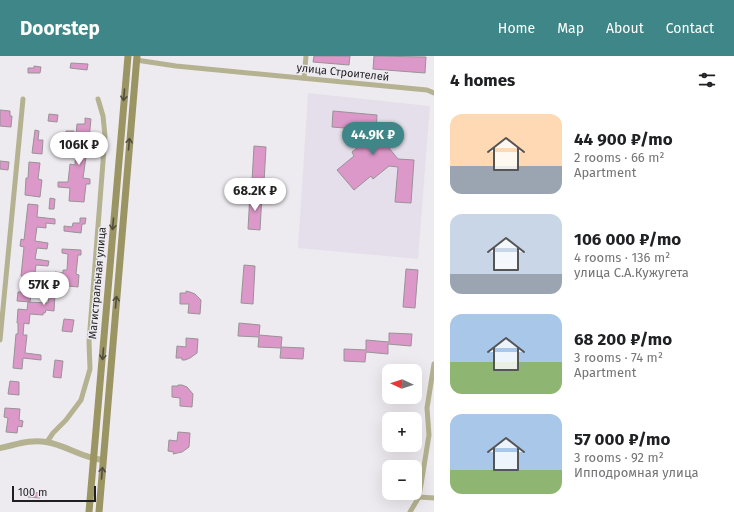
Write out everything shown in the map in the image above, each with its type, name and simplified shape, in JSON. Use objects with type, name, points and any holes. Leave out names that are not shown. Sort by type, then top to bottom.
[{"type":"main road","name":"Магистральная улица","points":[[89,512],[128,56]]},
{"type":"main road","name":"Магистральная улица","points":[[99,512],[137,58]]},
{"type":"street","points":[[304,78],[306,56]]},
{"type":"street","name":"улица Строителей","points":[[137,58],[176,66],[427,90],[434,93]]},
{"type":"street","points":[[0,340],[24,99]]},
{"type":"street","points":[[47,442],[81,400],[90,370],[89,342],[105,136],[103,116],[98,99]]},
{"type":"street","points":[[422,483],[432,435],[427,408],[434,364]]},
{"type":"street","points":[[0,448],[30,442],[47,442],[94,459],[103,460]]},
{"type":"street","points":[[422,497],[434,498]]},
{"type":"street","points":[[410,512],[417,500]]},
{"type":"shaded area","points":[[308,93],[430,106],[418,259],[298,248]]},
{"type":"building","points":[[314,56],[350,56],[349,65],[313,62]]},
{"type":"building","points":[[374,56],[426,57],[425,73],[373,69]]},
{"type":"building","points":[[71,63],[88,64],[87,70],[70,68]]},
{"type":"building","points":[[34,66],[41,67],[40,73],[28,73],[28,68],[34,68]]},
{"type":"building","points":[[0,110],[10,111],[10,116],[12,116],[11,127],[0,126]]},
{"type":"building","points":[[333,111],[377,115],[376,132],[398,159],[414,160],[411,203],[395,202],[398,167],[389,166],[373,179],[371,176],[354,190],[337,170],[354,156],[352,152],[367,140],[368,130],[332,127]]},
{"type":"building","points":[[49,114],[58,115],[57,122],[48,121]]},
{"type":"building","points":[[85,118],[91,119],[89,157],[86,157],[83,178],[90,179],[90,184],[86,184],[84,202],[69,201],[70,188],[58,187],[58,182],[68,182],[70,164],[75,165],[76,146],[83,146],[84,136],[76,135],[77,124],[85,124]]},
{"type":"building","points":[[35,130],[39,131],[38,140],[43,140],[42,154],[32,153]]},
{"type":"building","points":[[66,131],[74,131],[73,142],[66,141]]},
{"type":"building","points":[[254,146],[266,147],[264,182],[252,181]]},
{"type":"building","points":[[0,161],[9,162],[8,170],[0,169]]},
{"type":"building","points":[[29,162],[40,163],[38,179],[42,180],[40,197],[25,195]]},
{"type":"building","points":[[250,194],[262,195],[260,230],[248,229]]},
{"type":"building","points":[[50,198],[55,199],[54,209],[49,209]]},
{"type":"building","points":[[28,204],[38,205],[37,217],[55,219],[55,224],[46,223],[46,228],[37,227],[35,241],[48,243],[47,249],[37,248],[35,259],[49,261],[48,266],[36,265],[34,281],[38,281],[37,288],[32,288],[30,302],[17,301],[18,292],[24,292],[26,277],[21,276],[24,247],[20,246],[21,239],[24,240]]},
{"type":"building","points":[[80,218],[86,218],[85,224],[82,224],[81,233],[64,231],[64,226],[72,227],[73,223],[80,223]]},
{"type":"building","points":[[62,249],[81,250],[81,255],[78,255],[76,274],[79,275],[78,287],[59,285],[58,294],[55,294],[54,311],[46,310],[43,315],[30,314],[29,324],[24,323],[23,335],[27,335],[25,353],[41,355],[41,360],[23,358],[22,369],[13,368],[16,334],[18,334],[18,309],[27,310],[28,302],[48,303],[51,280],[54,280],[55,272],[63,273],[63,270],[67,270],[68,254],[62,253]]},
{"type":"building","points":[[244,265],[255,266],[253,304],[241,303]]},
{"type":"building","points":[[406,269],[418,270],[415,308],[403,307]]},
{"type":"building","points":[[186,291],[195,294],[201,300],[200,314],[188,313],[189,304],[180,304],[180,293],[186,293]]},
{"type":"building","points":[[64,319],[74,320],[72,332],[62,331]]},
{"type":"building","points":[[239,323],[260,325],[259,335],[282,337],[281,347],[304,348],[303,359],[280,358],[281,348],[258,347],[259,337],[238,336]]},
{"type":"building","points":[[389,333],[412,334],[411,346],[388,344],[388,354],[366,352],[365,362],[344,361],[344,349],[366,350],[366,340],[389,342]]},
{"type":"building","points":[[186,338],[198,339],[197,353],[185,360],[182,360],[182,358],[176,358],[177,346],[186,347]]},
{"type":"building","points":[[55,360],[63,361],[61,378],[53,377]]},
{"type":"building","points":[[10,381],[19,382],[19,395],[8,394]]},
{"type":"building","points":[[178,385],[187,387],[193,394],[192,407],[180,406],[180,398],[172,397],[172,386]]},
{"type":"building","points":[[5,408],[20,409],[19,420],[23,421],[22,427],[18,426],[17,433],[6,432],[8,418],[4,417]]},
{"type":"building","points":[[178,432],[190,433],[189,447],[182,452],[173,454],[174,452],[168,451],[169,440],[177,441]]},
{"type":"building","points":[[28,492],[41,493],[40,498],[28,497]]}]
